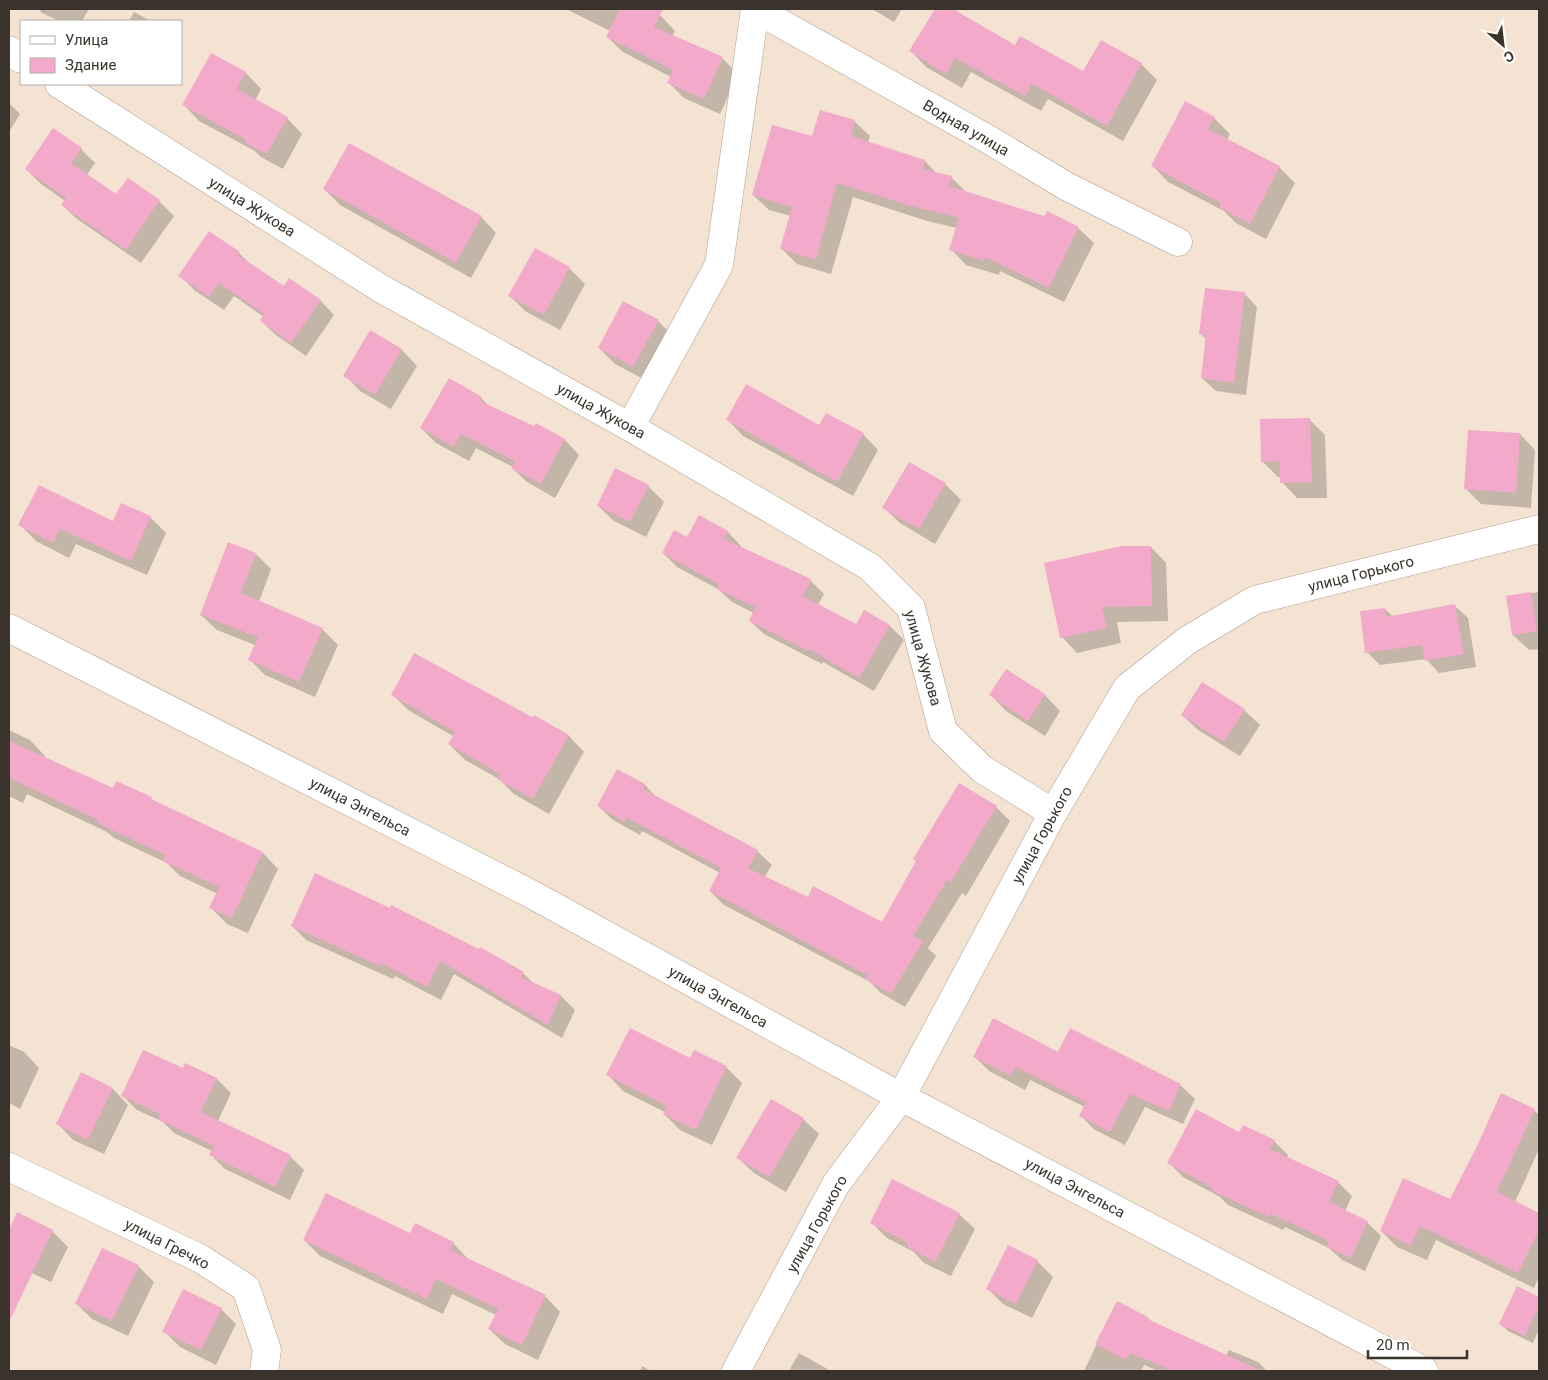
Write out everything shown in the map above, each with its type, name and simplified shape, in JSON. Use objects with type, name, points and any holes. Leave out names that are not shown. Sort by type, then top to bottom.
[{"type":"street","name":"Водная улица","points":[[755,9],[986,138],[1066,186],[1178,242]]},
{"type":"street","points":[[630,427],[719,265],[755,9]]},
{"type":"street","points":[[9,50],[20,58]]},
{"type":"street","name":"улица Жукова","points":[[61,85],[380,288],[630,427],[870,567],[911,608],[943,731],[982,769],[1052,813]]},
{"type":"street","name":"улица Горького","points":[[736,1371],[836,1184],[901,1097],[1052,813],[1127,688],[1188,640],[1256,600],[1539,529]]},
{"type":"street","name":"улица Энгельса","points":[[9,628],[533,895],[901,1097],[1424,1371]]},
{"type":"street","name":"улица Гречко","points":[[9,1167],[200,1259],[246,1288],[266,1350],[264,1371]]},
{"type":"building","points":[[620,9],[663,9],[654,27],[723,57],[704,99],[667,83],[673,70],[606,37]]},
{"type":"building","points":[[935,9],[953,9],[1015,45],[1020,36],[1083,71],[1101,40],[1142,63],[1107,126],[1032,84],[1025,96],[955,58],[946,74],[909,51]]},
{"type":"building","points":[[211,53],[246,72],[237,89],[288,117],[267,154],[244,142],[245,139],[182,105]]},
{"type":"building","points":[[1185,101],[1215,117],[1208,129],[1280,166],[1250,224],[1219,207],[1221,203],[1151,166]]},
{"type":"building","points":[[820,110],[855,120],[851,136],[925,160],[923,169],[952,176],[949,186],[1044,216],[1047,211],[1079,227],[1049,288],[985,257],[984,261],[949,250],[959,218],[911,206],[837,183],[816,260],[780,249],[792,207],[752,195],[772,125],[812,136]]},
{"type":"building","points":[[53,128],[82,148],[71,163],[116,194],[128,178],[160,200],[126,250],[61,205],[66,198],[25,169]]},
{"type":"building","points":[[349,143],[482,216],[456,263],[323,189]]},
{"type":"building","points":[[209,231],[240,252],[238,255],[284,286],[289,278],[321,300],[291,343],[260,321],[264,314],[219,283],[209,297],[178,276]]},
{"type":"building","points":[[535,248],[570,267],[544,315],[508,296]]},
{"type":"building","points":[[1205,288],[1245,292],[1234,383],[1201,378],[1206,335],[1199,334]]},
{"type":"building","points":[[623,301],[659,320],[633,367],[598,348]]},
{"type":"building","points":[[370,330],[402,349],[375,395],[343,376]]},
{"type":"building","points":[[449,378],[482,397],[480,401],[534,426],[536,423],[565,439],[541,484],[511,468],[515,461],[461,434],[454,447],[420,428]]},
{"type":"building","points":[[746,384],[819,425],[826,413],[864,433],[837,482],[726,420]]},
{"type":"building","points":[[1310,418],[1312,482],[1280,483],[1280,461],[1261,462],[1260,419]]},
{"type":"building","points":[[1468,430],[1520,433],[1516,493],[1464,489]]},
{"type":"building","points":[[909,462],[946,483],[919,529],[882,508]]},
{"type":"building","points":[[615,468],[649,485],[630,522],[597,506]]},
{"type":"building","points":[[39,485],[113,521],[121,503],[151,516],[131,561],[60,529],[53,543],[18,525]]},
{"type":"building","points":[[699,515],[728,531],[724,539],[811,579],[803,596],[856,624],[864,610],[890,625],[859,678],[809,649],[808,651],[749,621],[755,607],[717,589],[719,584],[662,553],[674,530],[687,537]]},
{"type":"building","points":[[228,542],[256,553],[241,593],[323,628],[299,682],[248,660],[258,637],[200,615]]},
{"type":"building","points":[[1122,546],[1151,546],[1152,606],[1102,607],[1107,628],[1060,638],[1044,563]]},
{"type":"building","points":[[1531,592],[1537,631],[1512,635],[1506,596]]},
{"type":"building","points":[[1455,604],[1464,654],[1425,661],[1422,645],[1365,653],[1360,611],[1385,608],[1386,617]]},
{"type":"building","points":[[414,653],[569,735],[533,799],[497,779],[500,774],[448,744],[455,732],[391,695]]},
{"type":"building","points":[[1006,669],[1045,694],[1028,721],[989,695]]},
{"type":"building","points":[[1202,682],[1245,709],[1224,742],[1181,715]]},
{"type":"building","points":[[9,741],[113,788],[116,781],[263,852],[232,918],[209,908],[219,887],[163,861],[165,855],[97,823],[98,820],[9,778]]},
{"type":"building","points":[[617,769],[645,784],[643,789],[758,850],[748,868],[808,897],[813,886],[882,922],[916,861],[913,859],[959,783],[997,806],[951,882],[947,880],[913,936],[923,941],[891,994],[865,979],[867,975],[709,891],[721,868],[627,818],[625,822],[597,806]]},
{"type":"building","points":[[315,873],[390,908],[391,905],[479,949],[480,947],[524,972],[521,977],[561,995],[548,1025],[440,961],[427,987],[381,963],[379,966],[291,926]]},
{"type":"building","points":[[993,1018],[1058,1052],[1070,1028],[1181,1084],[1169,1111],[1130,1094],[1110,1132],[1079,1116],[1086,1102],[1016,1067],[1011,1076],[973,1057]]},
{"type":"building","points":[[630,1028],[690,1058],[694,1050],[727,1066],[696,1130],[663,1114],[667,1106],[606,1075]]},
{"type":"building","points":[[143,1050],[183,1068],[185,1063],[217,1078],[201,1112],[291,1155],[275,1187],[209,1155],[214,1146],[158,1119],[160,1114],[121,1096]]},
{"type":"building","points":[[81,1072],[113,1088],[88,1140],[56,1124]]},
{"type":"building","points":[[1501,1093],[1535,1109],[1497,1192],[1539,1213],[1539,1230],[1518,1273],[1420,1226],[1411,1246],[1380,1231],[1403,1178],[1450,1199]]},
{"type":"building","points":[[771,1099],[804,1118],[770,1177],[736,1158]]},
{"type":"building","points":[[1196,1109],[1239,1132],[1243,1125],[1275,1140],[1270,1149],[1339,1181],[1329,1202],[1368,1221],[1351,1258],[1326,1247],[1329,1241],[1271,1214],[1269,1217],[1212,1191],[1213,1188],[1167,1163]]},
{"type":"building","points":[[892,1179],[960,1213],[935,1262],[907,1247],[908,1243],[870,1223]]},
{"type":"building","points":[[326,1193],[410,1233],[415,1223],[454,1242],[450,1250],[546,1295],[522,1345],[488,1329],[498,1309],[436,1279],[427,1299],[303,1240]]},
{"type":"building","points":[[17,1212],[53,1230],[9,1322],[9,1230]]},
{"type":"building","points":[[1008,1245],[1038,1260],[1016,1304],[986,1289]]},
{"type":"building","points":[[102,1248],[139,1265],[112,1321],[75,1304]]},
{"type":"building","points":[[1517,1286],[1539,1297],[1539,1306],[1525,1336],[1499,1324]]},
{"type":"building","points":[[183,1289],[222,1308],[201,1350],[162,1332]]},
{"type":"building","points":[[1117,1301],[1148,1317],[1147,1319],[1262,1371],[1173,1371],[1130,1353],[1126,1360],[1095,1344]]}]
